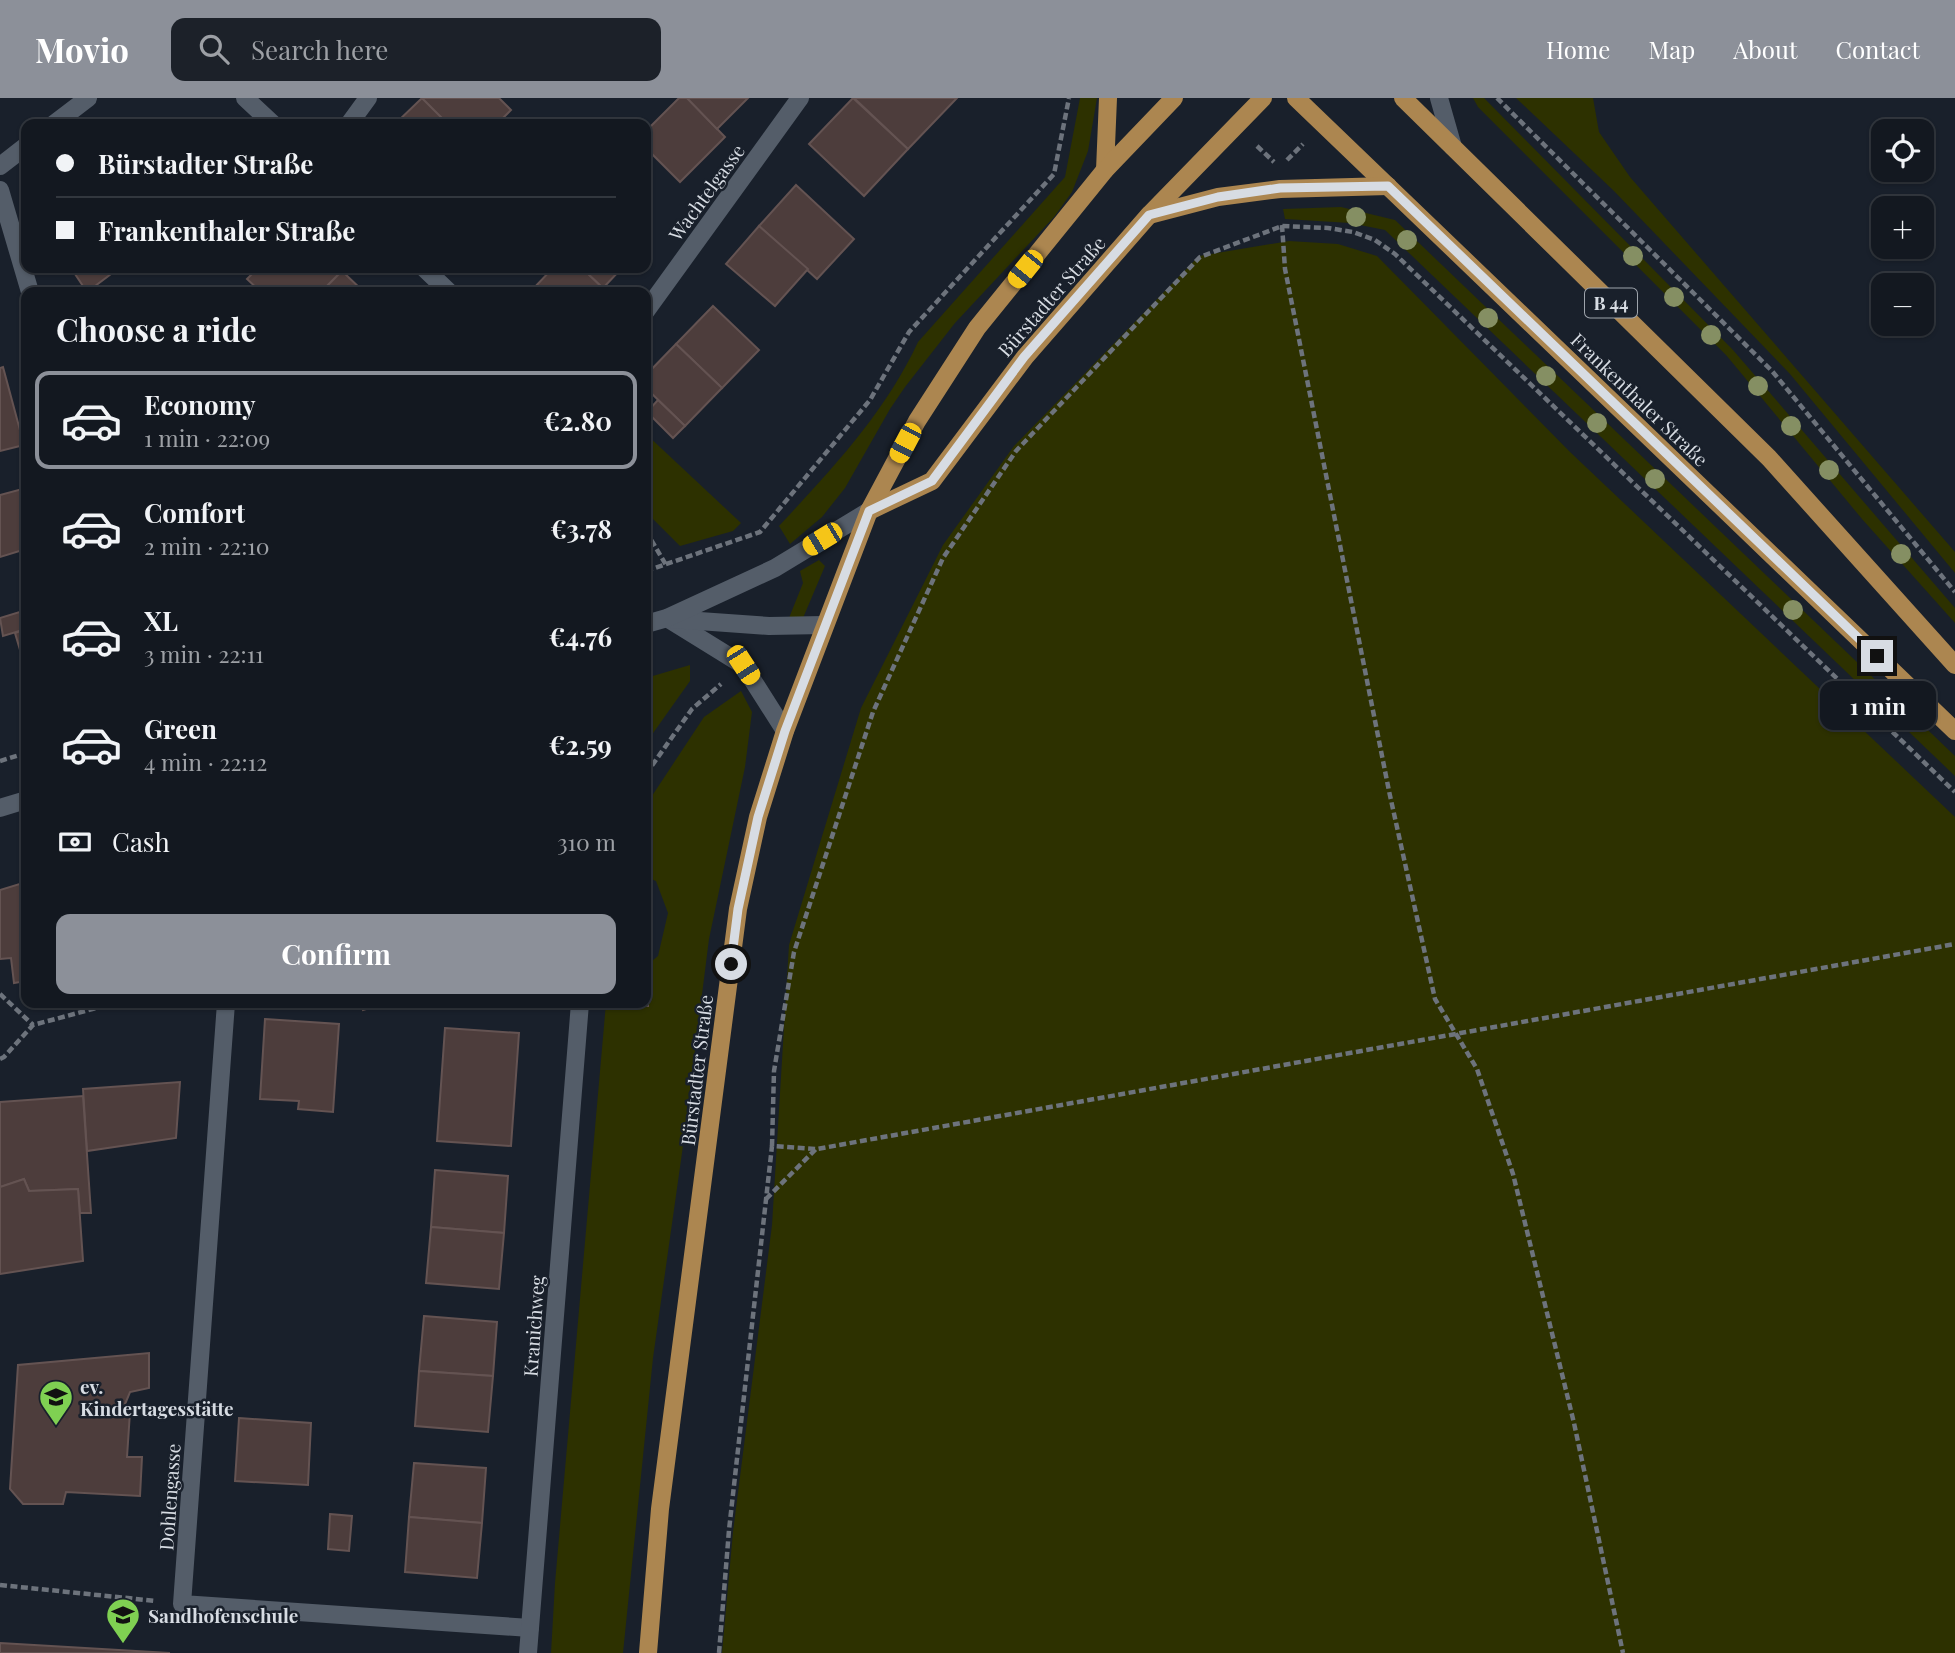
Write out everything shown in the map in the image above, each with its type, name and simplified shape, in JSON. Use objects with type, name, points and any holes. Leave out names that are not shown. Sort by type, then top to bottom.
[{"type":"main road","points":[[1105,170],[1108,98]]},
{"type":"main road","name":"Bürstadter Straße","points":[[648,1653],[660,1509],[738,909],[758,817],[785,731],[869,511],[917,421],[976,328],[1105,170],[1174,98]]},
{"type":"main road","name":"Bürstadter Straße","points":[[869,511],[932,481],[1024,357],[1149,215],[1263,98]]},
{"type":"main road","name":"Frankenthaler Straße","points":[[1296,98],[1955,730]]},
{"type":"main road","name":"B 44","points":[[1402,98],[1769,458],[1955,665]]},
{"type":"main road","points":[[1149,215],[1218,197],[1280,188],[1388,186]]},
{"type":"street","points":[[61,119],[88,98]]},
{"type":"street","points":[[244,98],[267,119]]},
{"type":"street","points":[[353,119],[368,98]]},
{"type":"street","name":"Wachtelgasse","points":[[651,304],[800,98]]},
{"type":"street","points":[[1439,98],[1453,148]]},
{"type":"street","points":[[0,166],[21,150]]},
{"type":"street","points":[[0,190],[21,261]]},
{"type":"street","points":[[429,273],[444,287]]},
{"type":"street","points":[[651,623],[667,618],[775,568],[869,511]]},
{"type":"street","points":[[667,618],[769,626],[824,625]]},
{"type":"street","points":[[667,618],[743,665],[785,731]]},
{"type":"street","points":[[0,808],[21,802]]},
{"type":"street","name":"Dohlengasse","points":[[182,1604],[226,1008]]},
{"type":"street","name":"Kranichweg","points":[[528,1653],[580,1008]]},
{"type":"street","points":[[182,1604],[530,1628]]},
{"type":"path","points":[[651,570],[761,532],[870,400],[909,332],[1054,174],[1069,98]]},
{"type":"path","points":[[1497,98],[1772,370],[1955,592]]},
{"type":"path","points":[[1251,141],[1280,167]]},
{"type":"path","points":[[1282,226],[1285,270],[1389,791],[1435,999],[1477,1069],[1513,1174],[1574,1423],[1623,1653]]},
{"type":"path","points":[[719,1653],[729,1530],[772,1146],[774,1071],[794,952],[873,712],[943,558],[1016,452],[1200,257],[1282,226],[1353,232],[1375,240],[1395,254],[1955,792]]},
{"type":"path","points":[[651,540],[666,565]]},
{"type":"path","points":[[0,761],[21,755]]},
{"type":"path","points":[[772,1146],[817,1149],[1955,944]]},
{"type":"path","points":[[0,994],[33,1026]]},
{"type":"path","points":[[0,1059],[4,1058],[33,1026],[97,1008]]},
{"type":"path","points":[[766,1199],[817,1149]]},
{"type":"path","points":[[0,1586],[182,1604]]},
{"type":"green space","points":[[1080,98],[1097,98],[1088,151],[1072,192],[1054,217],[955,323],[890,409],[845,488],[822,517],[790,544],[779,526],[856,439],[890,393],[918,342],[1065,177]]},
{"type":"green space","points":[[1473,98],[1484,98],[1733,350],[1955,608],[1955,623],[1862,519],[1726,355],[1478,107]]},
{"type":"green space","points":[[1516,98],[1593,98],[1599,132],[1630,177],[1955,552],[1955,573],[1790,374],[1614,191]]},
{"type":"green space","points":[[1341,207],[1395,220],[1955,756],[1955,776],[1385,230],[1350,223],[1285,219],[1283,209]]},
{"type":"green space","points":[[1289,241],[1338,244],[1377,256],[1569,451],[1955,817],[1955,1653],[722,1653],[733,1532],[772,1225],[789,945],[861,708],[943,545],[1014,446],[1199,256]]},
{"type":"green space","points":[[651,439],[741,523],[733,531],[680,546],[651,517]]},
{"type":"green space","points":[[819,560],[825,566],[803,618],[789,618],[803,583],[800,571]]},
{"type":"green space","points":[[690,665],[690,681],[651,736],[651,677]]},
{"type":"green space","points":[[741,691],[752,712],[745,767],[709,939],[653,1358],[623,1653],[551,1653],[606,1008],[651,1008],[651,962],[658,956],[668,913],[656,881],[651,879],[651,797],[704,717]]},
{"type":"building","points":[[422,98],[443,119],[400,119]]},
{"type":"building","points":[[422,98],[499,98],[511,110],[502,119],[443,119]]},
{"type":"building","points":[[679,98],[687,98],[725,137],[680,182],[651,153],[651,126]]},
{"type":"building","points":[[687,98],[748,98],[717,129]]},
{"type":"building","points":[[853,98],[908,149],[864,196],[809,144]]},
{"type":"building","points":[[854,98],[957,98],[908,149]]},
{"type":"building","points":[[796,185],[854,239],[817,279],[759,226]]},
{"type":"building","points":[[759,226],[808,269],[775,306],[726,264]]},
{"type":"building","points":[[74,273],[112,273],[94,287],[84,287]]},
{"type":"building","points":[[253,273],[340,273],[326,287],[256,287],[247,279]]},
{"type":"building","points":[[340,273],[344,273],[359,287],[326,287]]},
{"type":"building","points":[[548,273],[587,273],[602,287],[535,287]]},
{"type":"building","points":[[587,273],[617,273],[604,287]]},
{"type":"building","points":[[713,306],[759,350],[722,388],[676,344]]},
{"type":"building","points":[[676,344],[722,388],[685,426],[651,393],[651,370]]},
{"type":"building","points":[[3,367],[21,434],[21,446],[0,451],[0,368]]},
{"type":"building","points":[[658,400],[685,426],[673,438],[651,416],[651,408]]},
{"type":"building","points":[[21,489],[21,551],[0,557],[0,495]]},
{"type":"building","points":[[21,612],[21,631],[3,636],[0,618]]},
{"type":"building","points":[[21,631],[21,653],[15,633]]},
{"type":"building","points":[[21,884],[21,982],[14,983],[11,958],[0,959],[0,890]]},
{"type":"building","points":[[265,1019],[339,1024],[333,1112],[298,1109],[299,1101],[260,1099]]},
{"type":"building","points":[[445,1028],[519,1033],[511,1146],[437,1141]]},
{"type":"building","points":[[180,1082],[176,1138],[87,1151],[83,1089]]},
{"type":"building","points":[[83,1096],[91,1213],[80,1213],[78,1189],[29,1191],[24,1179],[0,1187],[0,1102]]},
{"type":"building","points":[[435,1170],[508,1176],[504,1233],[431,1227]]},
{"type":"building","points":[[24,1179],[29,1191],[78,1189],[83,1261],[0,1274],[0,1187]]},
{"type":"building","points":[[431,1227],[504,1233],[499,1289],[426,1283]]},
{"type":"building","points":[[424,1316],[497,1322],[493,1376],[419,1371]]},
{"type":"building","points":[[149,1353],[149,1388],[130,1392],[123,1409],[130,1412],[127,1457],[142,1457],[140,1496],[66,1492],[63,1504],[23,1504],[10,1489],[18,1365]]},
{"type":"building","points":[[419,1371],[493,1376],[488,1432],[415,1426]]},
{"type":"building","points":[[239,1418],[311,1423],[308,1485],[235,1481]]},
{"type":"building","points":[[414,1463],[486,1468],[482,1523],[409,1517]]},
{"type":"building","points":[[330,1514],[352,1516],[349,1551],[328,1549]]},
{"type":"building","points":[[409,1517],[482,1523],[477,1578],[405,1572]]},
{"type":"building","points":[[0,1643],[170,1653],[0,1653]]},
{"type":"place","name":"ev. Kindertagesstätte","points":[[56,1427]]},
{"type":"place","name":"Sandhofenschule","points":[[123,1645]]},
{"type":"route","points":[[731,964],[738,909],[758,817],[785,731],[869,511],[932,481],[1024,357],[1149,215],[1218,197],[1280,188],[1388,186],[1877,656]]}]
